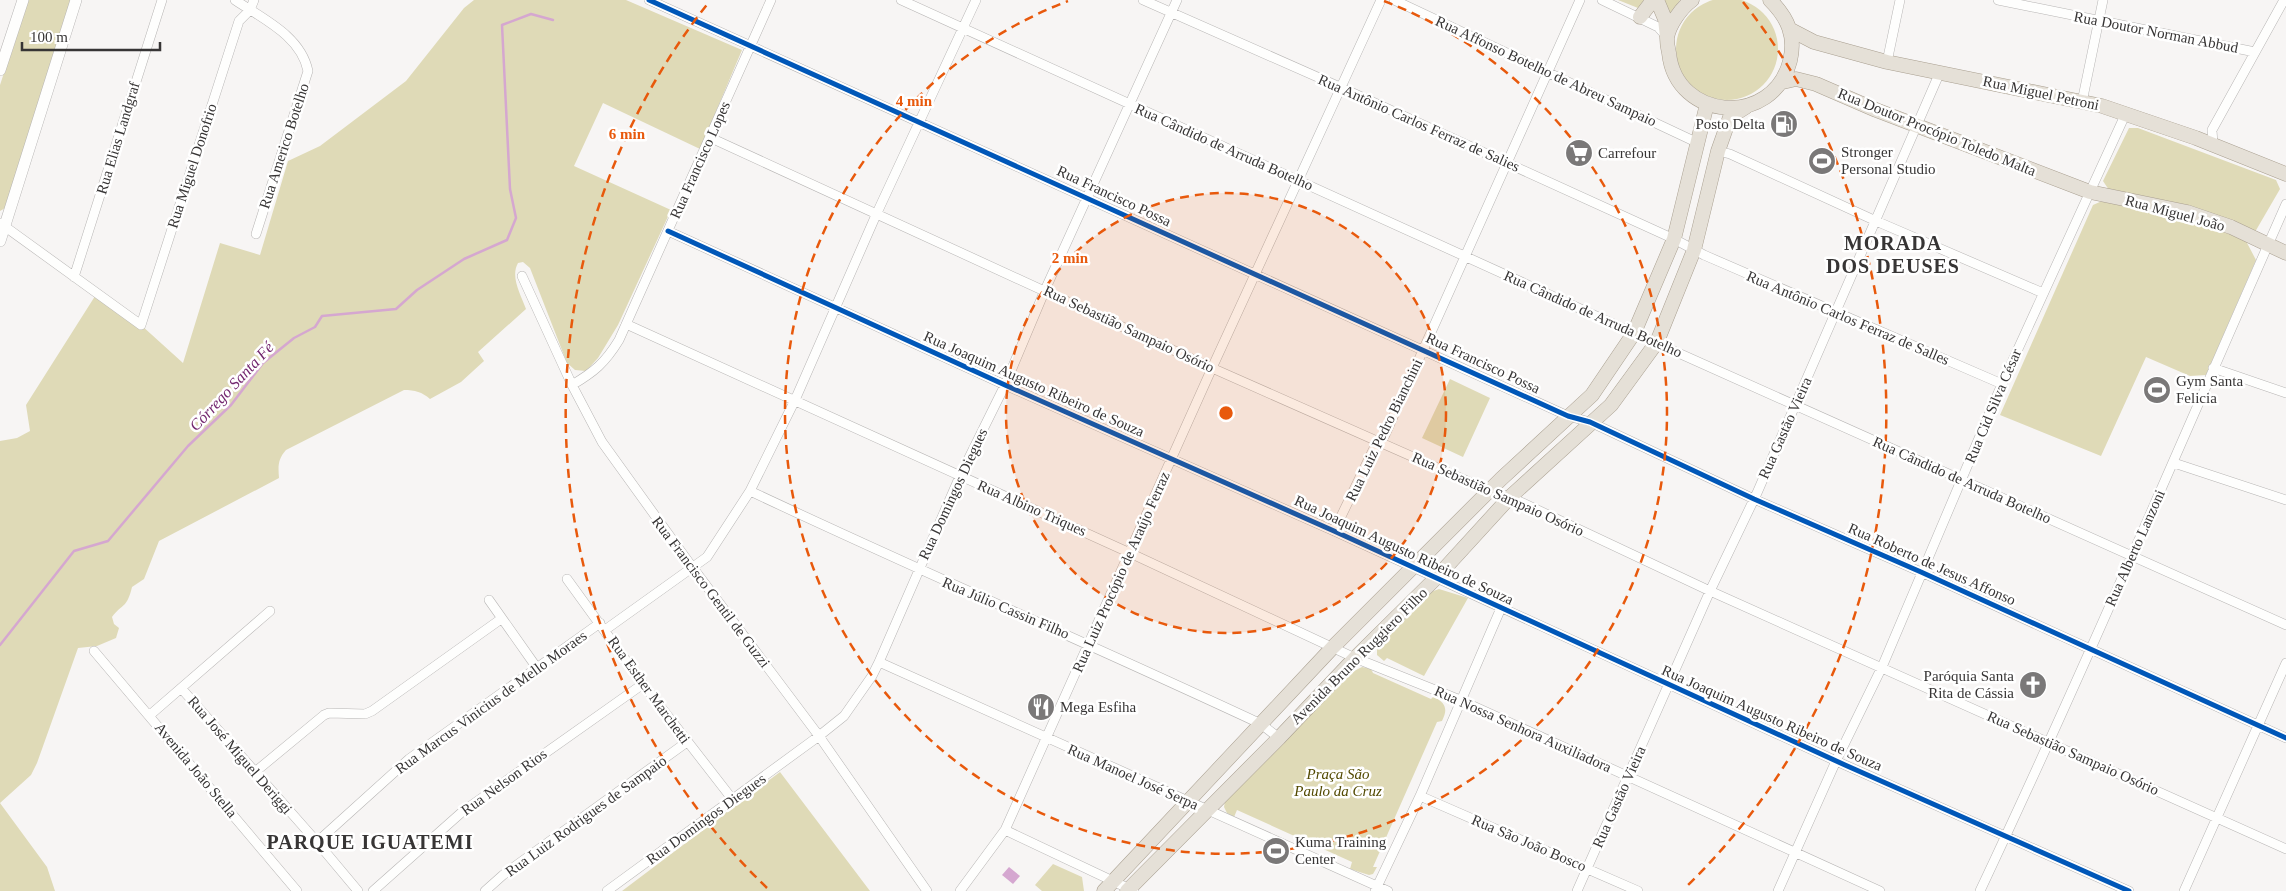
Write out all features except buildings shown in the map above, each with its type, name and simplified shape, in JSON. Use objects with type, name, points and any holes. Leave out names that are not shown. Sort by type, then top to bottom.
[{"type":"main road","points":[[1640,17],[1651,0]]},
{"type":"main road","points":[[1657,0],[1665,19],[1669,57],[1676,78],[1690,94],[1707,104],[1726,108],[1746,107],[1763,100],[1783,82],[1792,52],[1792,30],[1782,13],[1770,0]]},
{"type":"main road","points":[[1667,37],[1678,14],[1692,0]]},
{"type":"main road","name":"Rua Miguel Petroni","points":[[1792,30],[1814,42],[1887,62],[2082,102],[2126,114],[2196,138],[2213,137],[2286,174]]},
{"type":"main road","name":"Rua Doutor Procópio Toledo Malta","points":[[1783,82],[1796,80],[1816,84],[1918,126],[2090,192]]},
{"type":"main road","name":"Avenida Bruno Ruggiero Filho","points":[[1109,886],[1334,647],[1490,491],[1592,395],[1634,333],[1674,239],[1707,104]]},
{"type":"main road","name":"Avenida Bruno Ruggiero Filho","points":[[1130,890],[1355,658],[1436,578],[1510,498],[1590,422],[1611,405],[1657,342],[1694,250],[1718,151],[1730,117],[1746,107]]},
{"type":"main road","name":"Rua Miguel João","points":[[2090,192],[2186,212],[2231,227],[2286,253]]},
{"type":"street","points":[[0,70],[23,0]]},
{"type":"street","points":[[0,241],[2,225],[76,0]]},
{"type":"street","name":"Rua Elias Landgraf","points":[[74,277],[162,0]]},
{"type":"street","points":[[235,0],[250,10]]},
{"type":"street","name":"Rua Miguel Donofrio","points":[[74,277],[141,325],[239,21],[250,10],[254,0]]},
{"type":"street","name":"Rua Francisco Possa","points":[[649,0],[1568,416]]},
{"type":"street","name":"Rua Francisco Lopes","points":[[572,385],[596,371],[608,358],[626,324],[711,138],[771,0]]},
{"type":"street","name":"Rua Cândido de Arruda Botelho","points":[[901,0],[1634,333],[2286,625]]},
{"type":"street","name":"Rua Marcus Vinicius de Mello Moraes","points":[[317,842],[410,759],[536,668],[693,568],[706,557],[750,491],[795,400],[837,308],[876,215],[976,0]]},
{"type":"street","name":"Rua Antônio Carlos Ferraz de Salies","points":[[1143,0],[1340,87],[1674,239],[1694,250]]},
{"type":"street","name":"Rua Domingos Diegues","points":[[607,891],[733,800],[844,716],[872,676],[960,476],[1005,385],[1045,290],[1177,0]]},
{"type":"street","name":"Rua Luiz Procópio de Araújo Ferraz","points":[[960,891],[1005,830],[1212,368],[1256,275],[1297,180],[1381,0]]},
{"type":"street","name":"Rua Affonso Botelho de Abreu Sampaio","points":[[1394,0],[1698,143]]},
{"type":"street","name":"Rua Luiz Pedro Bianchini","points":[[1334,531],[1378,440],[1385,435],[1550,72],[1580,0]]},
{"type":"street","points":[[1602,0],[1658,27],[1667,37]]},
{"type":"street","points":[[1887,62],[1900,0]]},
{"type":"street","name":"Rua Doutor Norman Abbud","points":[[1998,0],[2255,52]]},
{"type":"street","points":[[2082,102],[2103,0]]},
{"type":"street","points":[[2213,137],[2255,52],[2284,0]]},
{"type":"street","name":"Rua Americo Botelho","points":[[250,10],[270,22],[296,45],[306,57],[308,71],[256,234]]},
{"type":"street","name":"Rua Gastão Vieira","points":[[1577,891],[1710,591],[1754,499],[1940,72]]},
{"type":"street","name":"Rua Cid Silva César","points":[[1778,891],[1836,761],[1882,667],[2002,384],[2126,114]]},
{"type":"street","name":"Rua Sebastião Sampaio Osório","points":[[711,138],[1212,368],[1490,491],[1510,498],[1710,591],[2286,849]]},
{"type":"street","points":[[1718,151],[1730,154],[2044,293]]},
{"type":"street","name":"Rua Alberto Lanzoni","points":[[1980,891],[2174,463],[2213,368],[2286,204]]},
{"type":"street","points":[[2,225],[74,277]]},
{"type":"street","name":"Rua Joaquim Augusto Ribeiro de Souza","points":[[668,231],[1005,385],[1415,567],[1836,761],[2007,835],[2129,891]]},
{"type":"street","name":"Rua Antônio Carlos Ferraz de Salles","points":[[1694,250],[1835,313],[2002,384]]},
{"type":"street","name":"Rua Francisco Gentil de Guzzi","points":[[522,276],[572,385],[602,442],[693,568],[819,736],[928,891]]},
{"type":"street","name":"Rua Albino Triques","points":[[626,324],[1130,553],[1355,658]]},
{"type":"street","points":[[2213,368],[2286,393]]},
{"type":"street","name":"Rua Roberto de Jesus Affonso","points":[[1568,416],[1590,422],[1754,499],[1921,572],[2286,738]]},
{"type":"street","points":[[2174,463],[2286,500]]},
{"type":"street","name":"Rua Júlio Cassin Filho","points":[[750,491],[918,570],[1089,644],[1261,724],[1279,738]]},
{"type":"street","name":"Rua Esther Marchetti","points":[[567,579],[643,684],[733,800]]},
{"type":"street","points":[[489,600],[536,668]]},
{"type":"street","points":[[1376,888],[1420,796],[1501,608]]},
{"type":"street","points":[[150,715],[270,610]]},
{"type":"street","points":[[255,772],[324,715],[329,713],[365,714],[372,711],[501,619]]},
{"type":"street","name":"Avenida João Stella","points":[[94,651],[297,891]]},
{"type":"street","name":"Rua Nossa Senhora Auxiliadora","points":[[1355,658],[1460,700],[1880,891]]},
{"type":"street","name":"Rua Manoel José Serpa","points":[[879,662],[1376,888],[1388,891]]},
{"type":"street","points":[[2184,891],[2286,663]]},
{"type":"street","name":"Rua Nelson Rios","points":[[373,891],[462,812],[643,684]]},
{"type":"street","name":"Rua José Miguel Deriggi","points":[[181,688],[358,891]]},
{"type":"street","name":"Rua Luiz Rodrigues de Sampaio","points":[[485,891],[504,875],[688,742]]},
{"type":"street","name":"Rua São João Bosco","points":[[1420,796],[1638,891]]},
{"type":"street","points":[[1005,830],[1109,886],[1130,890]]},
{"type":"green space","points":[[1727,-2],[1746,2],[1763,13],[1774,30],[1778,49],[1774,68],[1763,85],[1746,96],[1727,100],[1708,96],[1691,85],[1680,68],[1676,49],[1680,30],[1691,13],[1708,2]]},
{"type":"green space","points":[[28,0],[72,0],[7,207],[0,211],[0,85]]},
{"type":"green space","points":[[474,0],[626,0],[742,50],[700,149],[603,103],[574,166],[671,210],[618,325],[598,358],[586,371],[575,370],[567,363],[530,268],[523,262],[518,263],[515,274],[516,280],[526,309],[478,352],[484,361],[461,382],[430,399],[418,392],[404,390],[286,450],[281,456],[279,463],[279,478],[159,541],[144,579],[132,587],[126,602],[112,617],[114,624],[119,628],[116,638],[97,646],[78,648],[31,775],[0,803],[0,441],[17,438],[30,431],[26,405],[97,293],[141,325],[183,363],[220,243],[260,255],[288,161],[320,146],[406,81],[464,8]]},
{"type":"green space","points":[[1618,0],[1647,0],[1638,8]]},
{"type":"green space","points":[[1660,0],[1680,0],[1669,18]]},
{"type":"green space","points":[[2129,128],[2138,128],[2276,180],[2280,189],[2255,232],[2187,205],[2109,190],[2103,181]]},
{"type":"green space","points":[[2102,201],[2214,224],[2246,241],[2256,260],[2206,375],[2190,376],[2146,357],[2101,456],[2000,415],[2093,205]]},
{"type":"green space","points":[[1450,379],[1490,398],[1463,457],[1422,438]]},
{"type":"green space","points":[[1439,589],[1468,598],[1424,676],[1387,658],[1384,661],[1377,655],[1377,649],[1428,593]]},
{"type":"green space","name":"Praça São Paulo da Cruz","points":[[1362,667],[1371,669],[1373,673],[1431,699],[1434,696],[1445,707],[1442,721],[1437,722],[1373,867],[1377,867],[1373,874],[1369,875],[1350,869],[1352,862],[1237,810],[1234,817],[1227,813],[1224,807],[1225,801],[1352,672]]},
{"type":"green space","points":[[780,772],[870,891],[622,891]]},
{"type":"green space","points":[[0,803],[47,867],[55,891],[0,891]]},
{"type":"green space","points":[[1053,864],[1082,877],[1084,891],[1042,891],[1035,885]]},
{"type":"shaded area","points":[[1009,867],[1020,876],[1013,884],[1002,875]]},
{"type":"waterway","name":"Córrego Santa Fé","points":[[0,645],[74,551],[108,541],[188,446],[231,405],[263,363],[294,338],[315,327],[322,316],[396,309],[417,290],[464,259],[507,240],[516,218],[510,189],[502,25],[531,14],[553,20]]},
{"type":"cycle path","points":[[649,0],[1568,416],[1590,422],[1754,499],[1921,572],[2286,738]]},
{"type":"cycle path","points":[[668,231],[1005,385],[1334,531],[1845,765],[2129,891]]},
{"type":"place","name":"Posto Delta","points":[[1784,124]]},
{"type":"place","name":"Carrefour","points":[[1579,153]]},
{"type":"place","name":"Stronger Personal Studio","points":[[1822,161]]},
{"type":"place","name":"Gym Santa Felicia","points":[[2157,390]]},
{"type":"place","name":"Paróquia Santa Rita de Cássia","points":[[2033,685]]},
{"type":"place","name":"Mega Esfiha","points":[[1041,707]]},
{"type":"place","name":"Kuma Training Center","points":[[1276,851]]},
{"type":"district","name":"MORADA DOS DEUSES","points":[[1893,254]]},
{"type":"district","name":"PARQUE IGUATEMI","points":[[370,842]]}]
